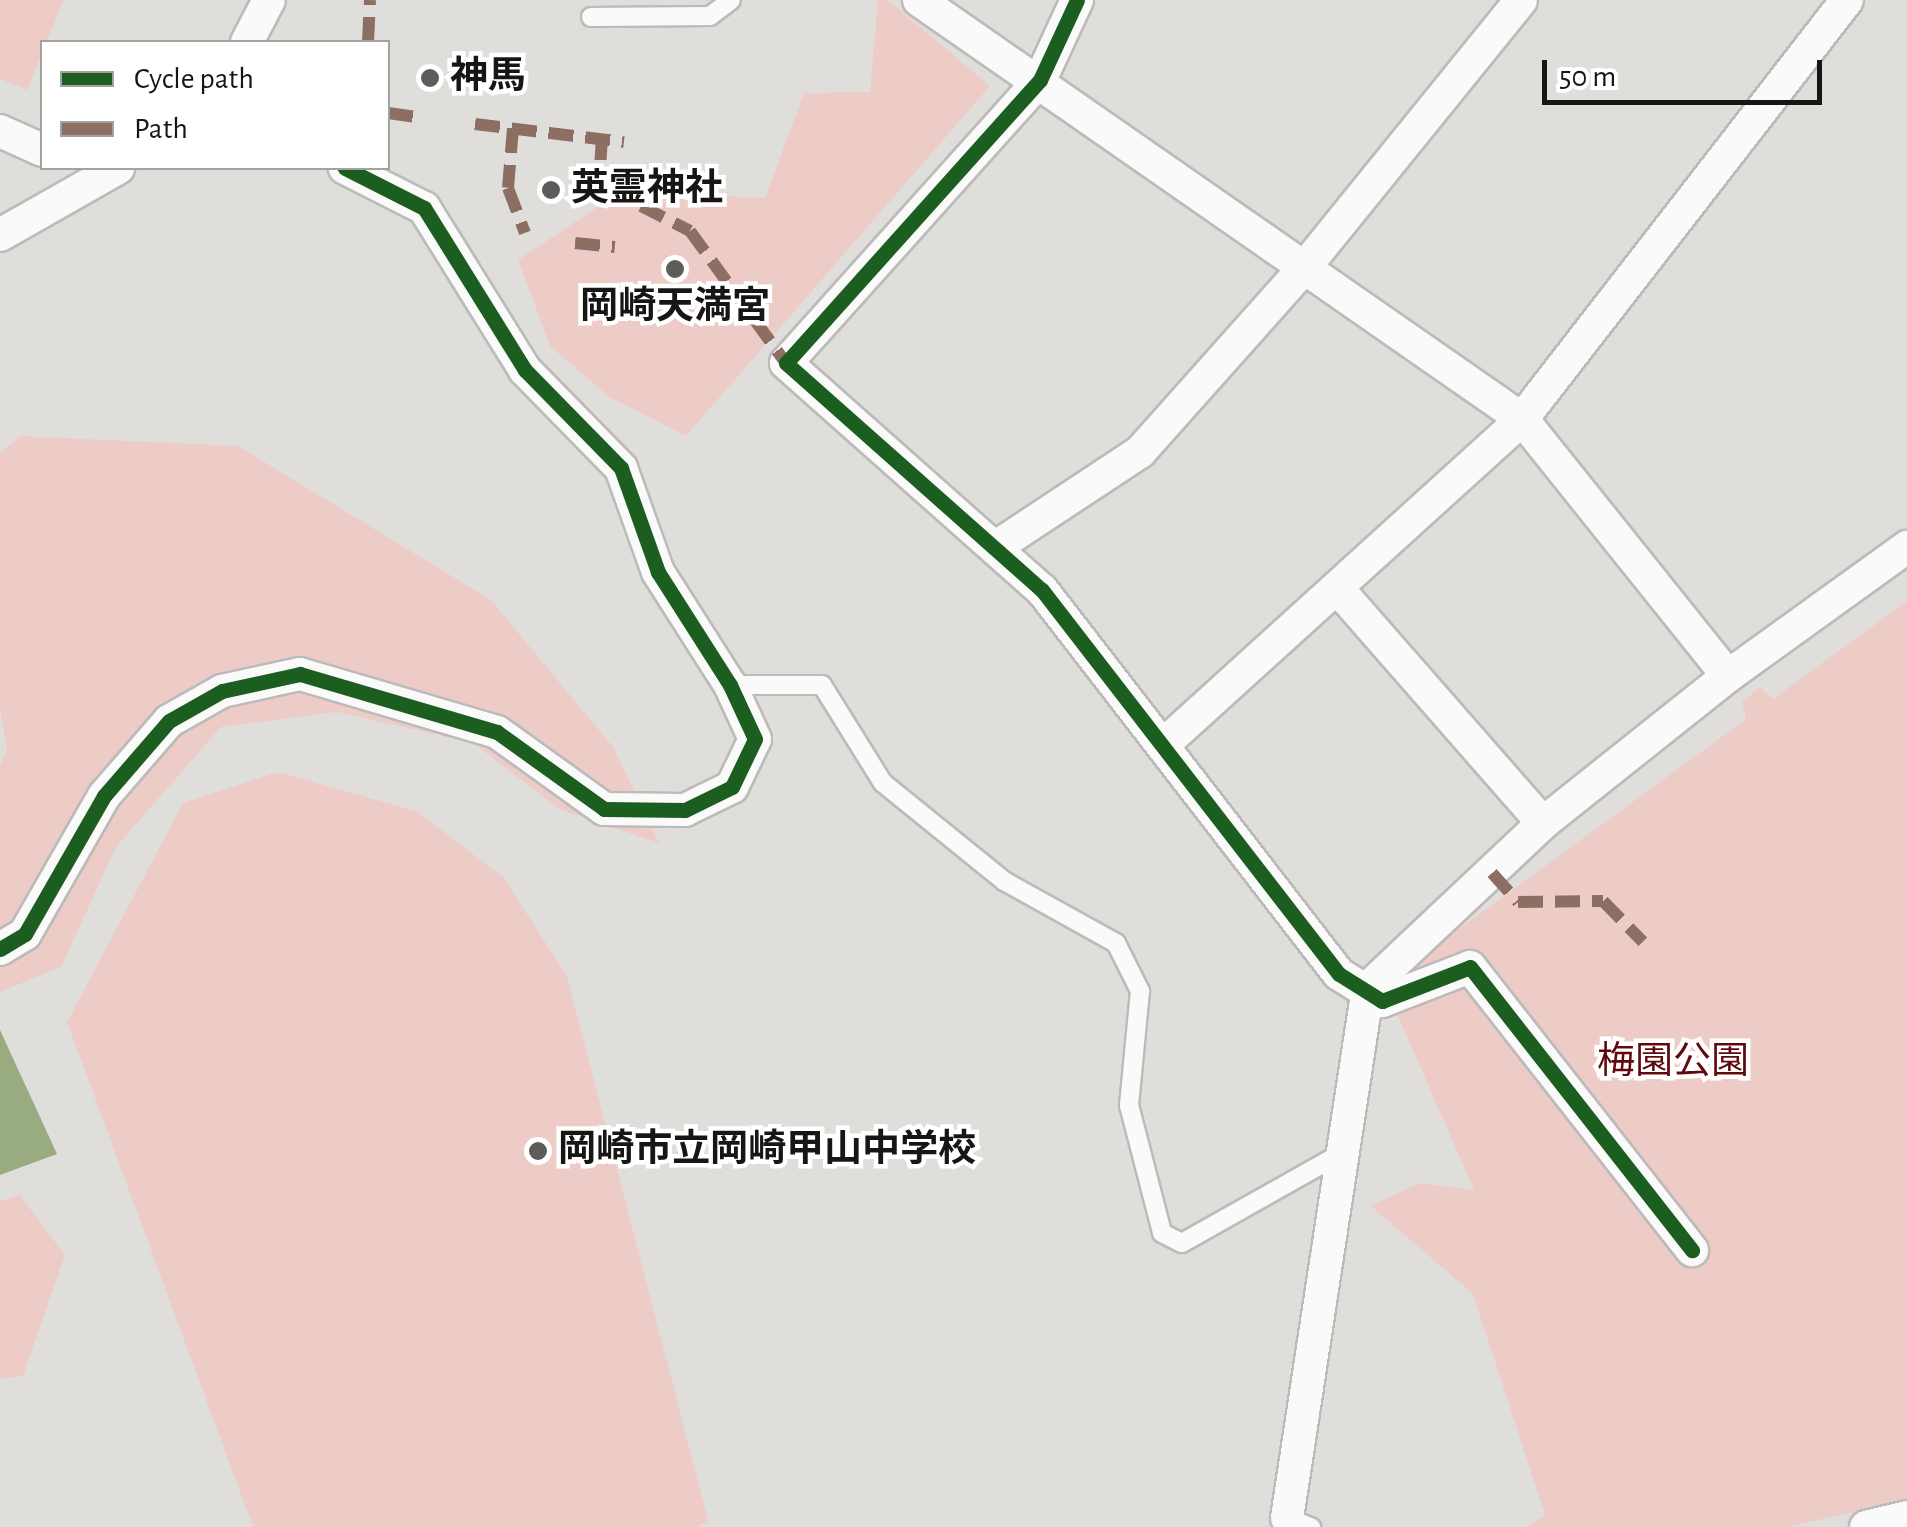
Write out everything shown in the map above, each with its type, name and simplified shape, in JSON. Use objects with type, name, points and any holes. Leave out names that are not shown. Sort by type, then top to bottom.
[{"type":"street","points":[[248,40],[269,0]]},
{"type":"street","points":[[919,0],[1040,80],[1522,419],[1728,676]]},
{"type":"street","points":[[1077,0],[1040,80],[786,363],[999,545],[1163,745],[1340,974],[1368,988],[1382,1001],[1470,967],[1692,1250]]},
{"type":"street","points":[[999,545],[1140,452],[1305,267],[1521,0]]},
{"type":"street","points":[[1163,745],[1522,419],[1847,0]]},
{"type":"street","points":[[0,131],[40,149]]},
{"type":"street","points":[[0,235],[102,170]]},
{"type":"street","points":[[0,948],[26,934],[104,796],[168,721],[222,691],[300,674],[496,732],[604,809],[685,810],[732,787],[755,739],[730,685],[658,572],[621,468],[525,370],[424,208],[349,170]]},
{"type":"street","points":[[1299,1522],[1342,1153],[1368,988],[1543,822],[1728,676],[1907,547]]},
{"type":"street","points":[[1338,589],[1543,822]]},
{"type":"street","points":[[1866,1527],[1907,1517]]},
{"type":"lane","points":[[591,17],[710,16],[731,0]]},
{"type":"lane","points":[[730,685],[822,685],[883,783],[1004,881],[1116,943],[1140,991],[1129,1105],[1162,1233],[1182,1243],[1342,1153]]},
{"type":"green space","points":[[0,0],[64,0],[48,40],[40,40],[40,58],[27,90],[0,79]]},
{"type":"green space","points":[[878,0],[888,0],[990,86],[686,436],[611,398],[550,346],[518,260],[622,191],[765,198],[804,93],[870,92]]},
{"type":"green space","points":[[20,436],[238,446],[491,600],[613,747],[659,843],[561,810],[473,743],[337,712],[221,727],[116,847],[61,967],[0,992],[0,765],[7,750],[0,709],[0,453]]},
{"type":"green space","name":"梅園公園","points":[[1907,601],[1907,1500],[1786,1527],[1527,1527],[1545,1515],[1473,1294],[1371,1206],[1420,1183],[1474,1190],[1384,984],[1746,719],[1742,702],[1760,687],[1773,699]]},
{"type":"green space","points":[[278,772],[416,811],[503,877],[567,976],[708,1520],[698,1527],[253,1527],[67,1022],[183,803]]},
{"type":"green space","points":[[20,1195],[65,1255],[23,1376],[0,1379],[0,1201]]},
{"type":"shaded area","points":[[0,1030],[57,1154],[0,1175]]},
{"type":"marked path","points":[[368,40],[370,0]]},
{"type":"marked path","points":[[390,113],[422,118]]},
{"type":"marked path","points":[[475,124],[624,142]]},
{"type":"marked path","points":[[513,128],[508,188],[525,233]]},
{"type":"marked path","points":[[598,197],[602,139]]},
{"type":"marked path","points":[[641,206],[690,231],[786,363]]},
{"type":"marked path","points":[[575,243],[615,247]]},
{"type":"marked path","points":[[1492,873],[1518,902],[1603,901],[1643,942]]},
{"type":"cycle path","points":[[1077,0],[1040,80],[786,363],[1042,590],[1339,974],[1382,1001],[1470,967],[1692,1250]]},
{"type":"cycle path","points":[[0,949],[25,934],[104,796],[169,721],[222,691],[300,674],[497,732],[604,809],[685,810],[732,787],[755,739],[730,685],[658,572],[621,468],[525,370],[424,208],[349,170]]},
{"type":"place","name":"神馬","points":[[430,78]]},
{"type":"place","name":"英霊神社","points":[[551,190]]},
{"type":"place","name":"岡崎天満宮","points":[[675,269]]},
{"type":"place","name":"岡崎市立岡崎甲山中学校","points":[[538,1151]]}]
